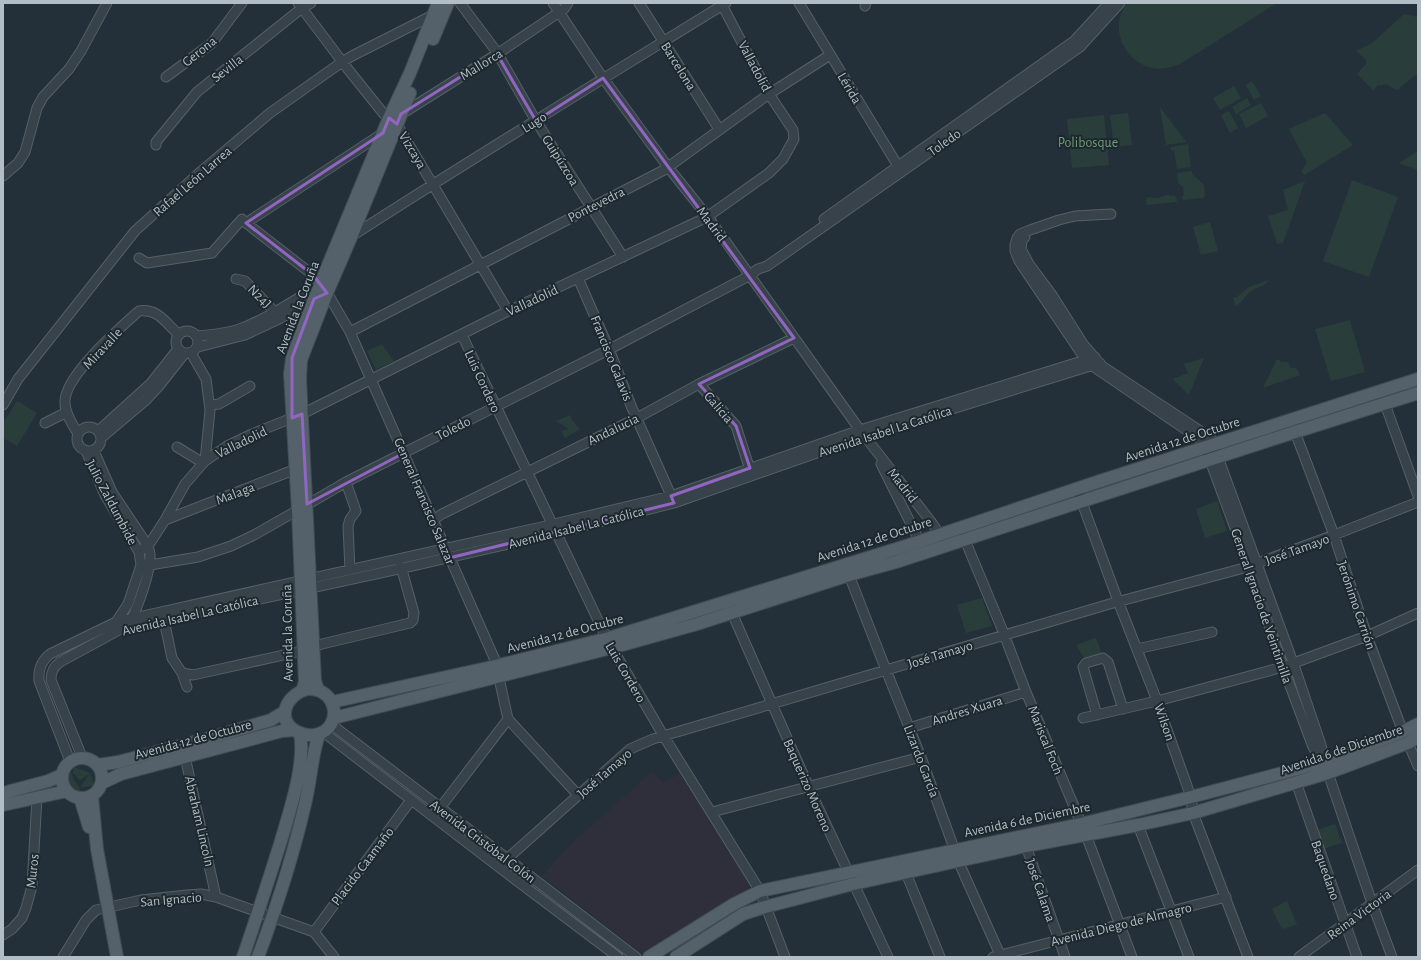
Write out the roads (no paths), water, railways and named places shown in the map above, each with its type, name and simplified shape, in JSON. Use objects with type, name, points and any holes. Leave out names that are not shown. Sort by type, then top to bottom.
[{"type":"main road","name":"Avenida la Coruña","points":[[348,234],[383,133],[396,119],[407,80],[438,3]]},
{"type":"main road","name":"Avenida la Coruña","points":[[297,416],[301,360],[324,288],[396,119],[448,3]]},
{"type":"main road","name":"Avenida la Coruña","points":[[318,690],[309,649],[303,507],[297,416],[290,374],[292,358],[314,300],[324,288]]},
{"type":"main road","name":"Avenida 12 de Octubre","points":[[332,702],[498,671],[732,612],[940,534],[1418,380]]},
{"type":"main road","points":[[1385,404],[1385,397],[1387,393],[1404,384]]},
{"type":"main road","name":"Avenida 12 de Octubre","points":[[610,643],[847,570],[925,552],[965,540],[1325,422],[1418,394]]},
{"type":"main road","points":[[1325,422],[1336,414],[1338,405]]},
{"type":"main road","name":"Avenida la Coruña","points":[[302,690],[305,682],[309,649]]},
{"type":"main road","name":"Avenida 12 de Octubre","points":[[326,727],[498,671]]},
{"type":"main road","points":[[242,957],[259,912],[290,812],[296,784],[302,742],[297,732],[288,724],[284,712],[292,697],[302,690],[318,690],[325,693],[332,702],[334,712],[316,743],[306,799],[291,858],[273,918],[258,957]]},
{"type":"main road","name":"Avenida 12 de Octubre","points":[[102,783],[121,774],[271,720],[284,712]]},
{"type":"main road","name":"Avenida 6 de Diciembre","points":[[676,957],[743,914],[765,907],[853,884],[1026,846],[1138,826],[1193,813],[1296,782],[1326,767],[1410,737],[1418,724]]},
{"type":"main road","points":[[297,732],[307,735],[326,727]]},
{"type":"main road","name":"Avenida 12 de Octubre","points":[[98,765],[183,751],[282,731],[297,732]]},
{"type":"main road","points":[[76,759],[94,761],[98,765],[103,776],[102,783],[98,790],[86,797],[75,797],[67,791],[64,786],[62,775],[65,767],[76,759]]},
{"type":"main road","name":"Avenida 6 de Diciembre","points":[[649,957],[734,904],[760,891],[955,849],[1081,824],[1191,797],[1326,767]]},
{"type":"main road","points":[[5,799],[62,775]]},
{"type":"main road","points":[[5,799],[37,797],[67,791]]},
{"type":"main road","points":[[86,797],[117,957]]},
{"type":"main road","points":[[277,854],[291,858]]},
{"type":"street","points":[[3,176],[22,158],[25,152],[36,108],[43,97],[69,69],[81,51],[107,3]]},
{"type":"street","name":"Gerona","points":[[166,77],[212,43],[242,3]]},
{"type":"street","name":"Sevilla","points":[[156,145],[156,142],[197,92],[300,5],[311,3]]},
{"type":"street","name":"Guipúzcoa","points":[[460,3],[498,54],[536,121],[623,257]]},
{"type":"street","name":"Madrid","points":[[553,3],[603,78],[750,275],[862,433],[872,444],[947,545]]},
{"type":"street","name":"Mallorca","points":[[396,119],[498,54],[560,12],[568,3]]},
{"type":"street","name":"Barcelona","points":[[639,3],[719,129]]},
{"type":"street","name":"Lérida","points":[[799,3],[899,170]]},
{"type":"street","name":"Toledo","points":[[899,170],[1074,41],[1109,3]]},
{"type":"street","name":"Toledo","points":[[145,565],[198,557],[230,546],[254,535],[346,482],[609,349],[750,275],[758,269],[763,262],[1080,47],[1120,3]]},
{"type":"street","name":"Lugo","points":[[348,234],[536,121],[663,40],[723,4]]},
{"type":"street","name":"Valladolid","points":[[139,552],[148,546],[165,520],[185,484],[204,462],[227,446],[297,416],[508,311],[707,217],[768,173],[783,160],[794,139],[793,130],[769,94],[723,4]]},
{"type":"street","name":"Vizcaya","points":[[300,5],[342,62],[383,113],[396,119],[432,184],[508,311]]},
{"type":"street","name":"Rafael León Larrea","points":[[3,405],[18,379],[135,231],[197,175],[270,113],[342,62],[433,15]]},
{"type":"street","name":"Pontevedra","points":[[350,332],[668,167],[769,94],[830,55]]},
{"type":"street","points":[[139,258],[147,263],[212,253],[244,221],[383,133]]},
{"type":"street","points":[[1108,216],[1065,224],[1040,231],[1023,237],[1018,245],[1029,264],[1052,295],[1093,361],[1202,431],[1211,438],[1210,446]]},
{"type":"street","name":"General Francisco Salazar","points":[[244,221],[313,275],[324,288],[350,332],[404,452],[498,671],[508,719]]},
{"type":"street","name":"Francisco Galavis","points":[[578,278],[673,499]]},
{"type":"street","name":"N24J","points":[[236,279],[245,281],[277,316]]},
{"type":"street","points":[[188,350],[245,335],[324,288]]},
{"type":"street","points":[[177,447],[204,462],[210,410],[206,379],[188,350],[176,342],[179,335],[188,331],[196,336],[241,329],[277,316],[314,300]]},
{"type":"street","name":"Miravalle","points":[[78,434],[67,412],[65,404],[66,397],[75,378],[98,348],[139,312],[156,312],[179,335]]},
{"type":"street","name":"Luis Cordero","points":[[462,335],[610,643],[663,735],[760,891],[785,957]]},
{"type":"street","points":[[188,350],[198,341],[196,336]]},
{"type":"street","name":"Andalucia","points":[[433,520],[442,514],[637,418],[699,384],[794,338]]},
{"type":"street","name":"Julio Zaldumbide","points":[[99,435],[146,400],[188,350]]},
{"type":"street","name":"Avenida Isabel La Católica","points":[[76,759],[51,680],[52,672],[55,666],[60,662],[119,630],[306,585],[350,570],[399,559],[447,553],[554,529],[673,499],[862,433],[1093,361]]},
{"type":"street","name":"Galicia","points":[[699,384],[736,426],[751,472]]},
{"type":"street","points":[[210,405],[219,404],[250,386]]},
{"type":"street","points":[[1385,404],[1418,496]]},
{"type":"street","points":[[45,423],[67,412]]},
{"type":"street","points":[[87,427],[95,429],[99,435],[99,446],[90,451],[80,448],[78,445],[78,434],[87,427]]},
{"type":"street","name":"Jerónimo Carrión","points":[[1295,432],[1334,535],[1367,636],[1410,737],[1418,766]]},
{"type":"street","name":"Madrid","points":[[872,444],[925,552]]},
{"type":"street","name":"General Ignacio de Veintimilla","points":[[1210,446],[1253,564],[1293,664],[1321,745],[1326,767],[1392,957]]},
{"type":"street","name":"Julio Zaldumbide","points":[[90,451],[112,492],[148,546]]},
{"type":"street","name":"Julio Zaldumbide","points":[[90,451],[105,495],[139,552]]},
{"type":"street","name":"Malaga","points":[[165,520],[300,469]]},
{"type":"street","points":[[346,482],[356,511],[350,519],[348,526],[347,536],[350,570]]},
{"type":"street","name":"Wilson","points":[[1077,489],[1157,701],[1191,797],[1193,813],[1248,957]]},
{"type":"street","name":"José Tamayo","points":[[500,868],[507,859],[630,749],[663,735],[1004,634],[1253,564],[1334,535],[1418,502]]},
{"type":"street","points":[[965,540],[963,532],[967,525]]},
{"type":"street","name":"Mariscal Foch","points":[[965,540],[1026,692],[1086,835],[1132,957]]},
{"type":"street","points":[[126,628],[132,619],[132,605],[145,565],[151,553],[148,546]]},
{"type":"street","points":[[139,552],[145,565]]},
{"type":"street","name":"Avenida Isabel La Católica","points":[[76,759],[39,681],[38,674],[42,662],[50,654],[116,622],[306,585],[401,569],[447,553]]},
{"type":"street","points":[[182,673],[193,675],[309,649],[410,623],[413,620],[414,613],[399,559]]},
{"type":"street","name":"General Ignacio de Veintimilla","points":[[1253,564],[1283,667],[1313,747],[1326,767]]},
{"type":"street","name":"Lizardo García","points":[[847,570],[921,757],[959,861],[998,956]]},
{"type":"street","points":[[116,622],[132,605]]},
{"type":"street","name":"Baquerizo Moreno","points":[[732,612],[808,786],[888,957]]},
{"type":"street","points":[[1083,718],[1157,701],[1293,664],[1367,636],[1418,613]]},
{"type":"street","points":[[164,620],[172,658],[182,673],[187,687]]},
{"type":"street","points":[[1137,649],[1212,632]]},
{"type":"street","points":[[1097,715],[1083,666],[1086,663],[1103,658],[1108,662],[1123,708]]},
{"type":"street","name":"Andres Xuara","points":[[909,728],[1026,692]]},
{"type":"street","points":[[440,808],[508,719],[578,795]]},
{"type":"street","name":"Avenida Cristóbal Colón","points":[[326,727],[411,800],[618,957]]},
{"type":"street","name":"Avenida Cristóbal Colón","points":[[326,727],[440,808],[636,957]]},
{"type":"street","name":"Abraham Lincoln","points":[[183,751],[216,897]]},
{"type":"street","points":[[712,812],[921,757]]},
{"type":"street","name":"Baquedano","points":[[1296,782],[1357,957]]},
{"type":"street","name":"Muros","points":[[3,935],[12,929],[22,918],[32,886],[37,797]]},
{"type":"street","name":"Placido Caamaño","points":[[314,932],[411,800]]},
{"type":"street","points":[[1138,826],[1189,957]]},
{"type":"street","name":"José Calama","points":[[1026,846],[1065,957]]},
{"type":"street","name":"Reina Victoria","points":[[1299,957],[1418,870]]},
{"type":"street","points":[[906,873],[940,957]]},
{"type":"street","name":"San Ignacio","points":[[63,957],[91,914],[96,910],[141,900],[187,895],[201,894],[216,897],[314,932]]},
{"type":"street","name":"Avenida Diego de Almagro","points":[[998,956],[1226,897]]},
{"type":"street","points":[[314,932],[334,957]]},
{"type":"park label","name":"Polibosque","points":[[1088,142]]}]
